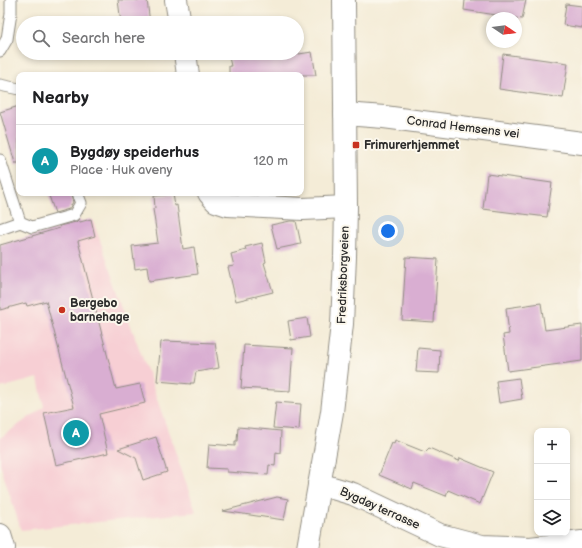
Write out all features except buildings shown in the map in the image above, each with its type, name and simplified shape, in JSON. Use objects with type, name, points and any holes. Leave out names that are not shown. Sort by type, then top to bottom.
[{"type":"street","points":[[176,0],[179,16]]},
{"type":"street","name":"Fredriksborgveien","points":[[308,548],[334,394],[342,324],[346,207],[344,0]]},
{"type":"street","points":[[186,60],[188,72]]},
{"type":"street","name":"Conrad Hemsens vei","points":[[345,114],[384,117],[582,143]]},
{"type":"street","points":[[212,196],[216,201],[228,205],[303,209],[346,207]]},
{"type":"street","name":"Bygdøy terrasse","points":[[319,484],[353,494],[440,535],[482,546],[530,548],[582,542]]},
{"type":"street","points":[[0,535],[4,548]]},
{"type":"lane","points":[[0,51],[7,39],[11,13],[11,0]]},
{"type":"lane","points":[[0,85],[16,89]]},
{"type":"lane","points":[[0,160],[20,222]]},
{"type":"lane","points":[[0,229],[20,222],[32,227],[74,215],[81,203],[78,196]]},
{"type":"shaded area","points":[[93,221],[196,512],[21,530],[0,464],[0,438],[44,407],[38,378],[0,388],[0,247]]},
{"type":"place","name":"Frimurerhjemmet","points":[[356,145]]},
{"type":"place","name":"Bergebo barnehage","points":[[62,310]]},
{"type":"place","name":"Bygdøy speiderhus","points":[[76,433]]}]
